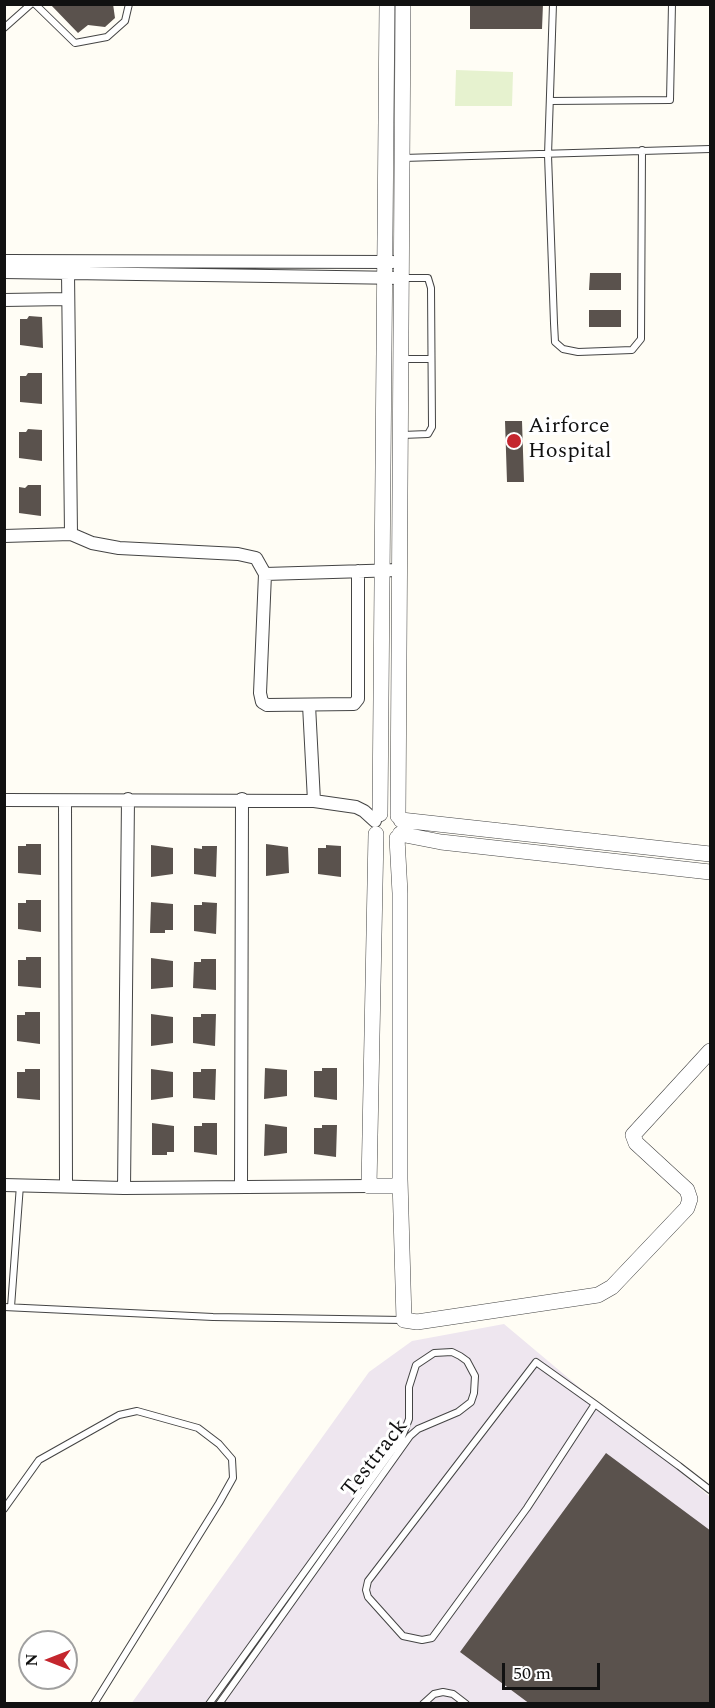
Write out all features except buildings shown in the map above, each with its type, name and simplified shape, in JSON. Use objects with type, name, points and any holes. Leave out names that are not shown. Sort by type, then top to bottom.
[{"type":"street","points":[[369,1186],[382,570],[387,4]]},
{"type":"street","points":[[403,4],[399,827],[400,1186],[404,1320],[417,1322],[598,1295],[612,1287],[687,1208],[690,1199],[687,1190],[636,1143],[633,1135],[711,1051]]},
{"type":"street","points":[[4,261],[403,262]]},
{"type":"street","points":[[4,272],[403,278]]},
{"type":"street","points":[[68,273],[71,534]]},
{"type":"street","points":[[4,300],[67,299]]},
{"type":"street","points":[[4,536],[71,534],[92,543],[119,548],[238,554],[256,558],[266,574],[260,693],[262,702],[275,705],[354,704],[358,699],[358,571]]},
{"type":"street","points":[[266,574],[400,570]]},
{"type":"street","points":[[309,705],[314,801]]},
{"type":"street","points":[[124,1188],[128,799]]},
{"type":"street","points":[[241,1186],[242,799]]},
{"type":"street","points":[[4,800],[314,801],[364,810],[377,823],[388,841],[399,827]]},
{"type":"street","points":[[65,801],[66,1186]]},
{"type":"street","points":[[377,823],[390,812],[399,827],[441,842],[711,872]]},
{"type":"street","points":[[399,827],[711,854]]},
{"type":"street","points":[[4,1185],[124,1188],[400,1186]]},
{"type":"lane","points":[[4,28],[33,4],[75,43],[107,37],[125,21],[129,4]]},
{"type":"lane","points":[[553,4],[548,155],[555,342],[563,349],[578,352],[632,350],[641,339],[644,319],[642,150]]},
{"type":"lane","points":[[550,101],[670,100],[672,4]]},
{"type":"lane","points":[[403,158],[711,149]]},
{"type":"lane","points":[[401,435],[428,434],[432,427],[431,288],[428,278],[403,278]]},
{"type":"lane","points":[[402,359],[431,359]]},
{"type":"lane","points":[[20,1185],[8,1307],[213,1317],[404,1320]]},
{"type":"lane","name":"Testtrack","points":[[209,1704],[402,1437],[409,1419],[409,1387],[416,1365],[434,1353],[452,1353],[460,1356],[467,1362],[475,1376],[471,1402],[458,1412],[418,1429],[410,1436],[219,1704]]},
{"type":"lane","points":[[595,1404],[527,1508],[432,1638],[422,1640],[403,1636],[368,1597],[366,1590],[368,1581],[536,1362],[595,1404],[711,1490]]},
{"type":"lane","points":[[4,1509],[39,1460],[119,1415],[137,1411],[198,1428],[219,1444],[231,1460],[233,1478],[219,1503],[94,1704]]},
{"type":"lane","points":[[423,1704],[434,1694],[443,1692],[453,1694],[466,1704]]},
{"type":"shaded area","points":[[504,1324],[710,1497],[710,1703],[131,1704],[369,1372],[412,1341]]},
{"type":"green space","points":[[456,70],[513,72],[512,106],[455,106]]},
{"type":"place","name":"Airforce Hospital","points":[[514,441]]}]
